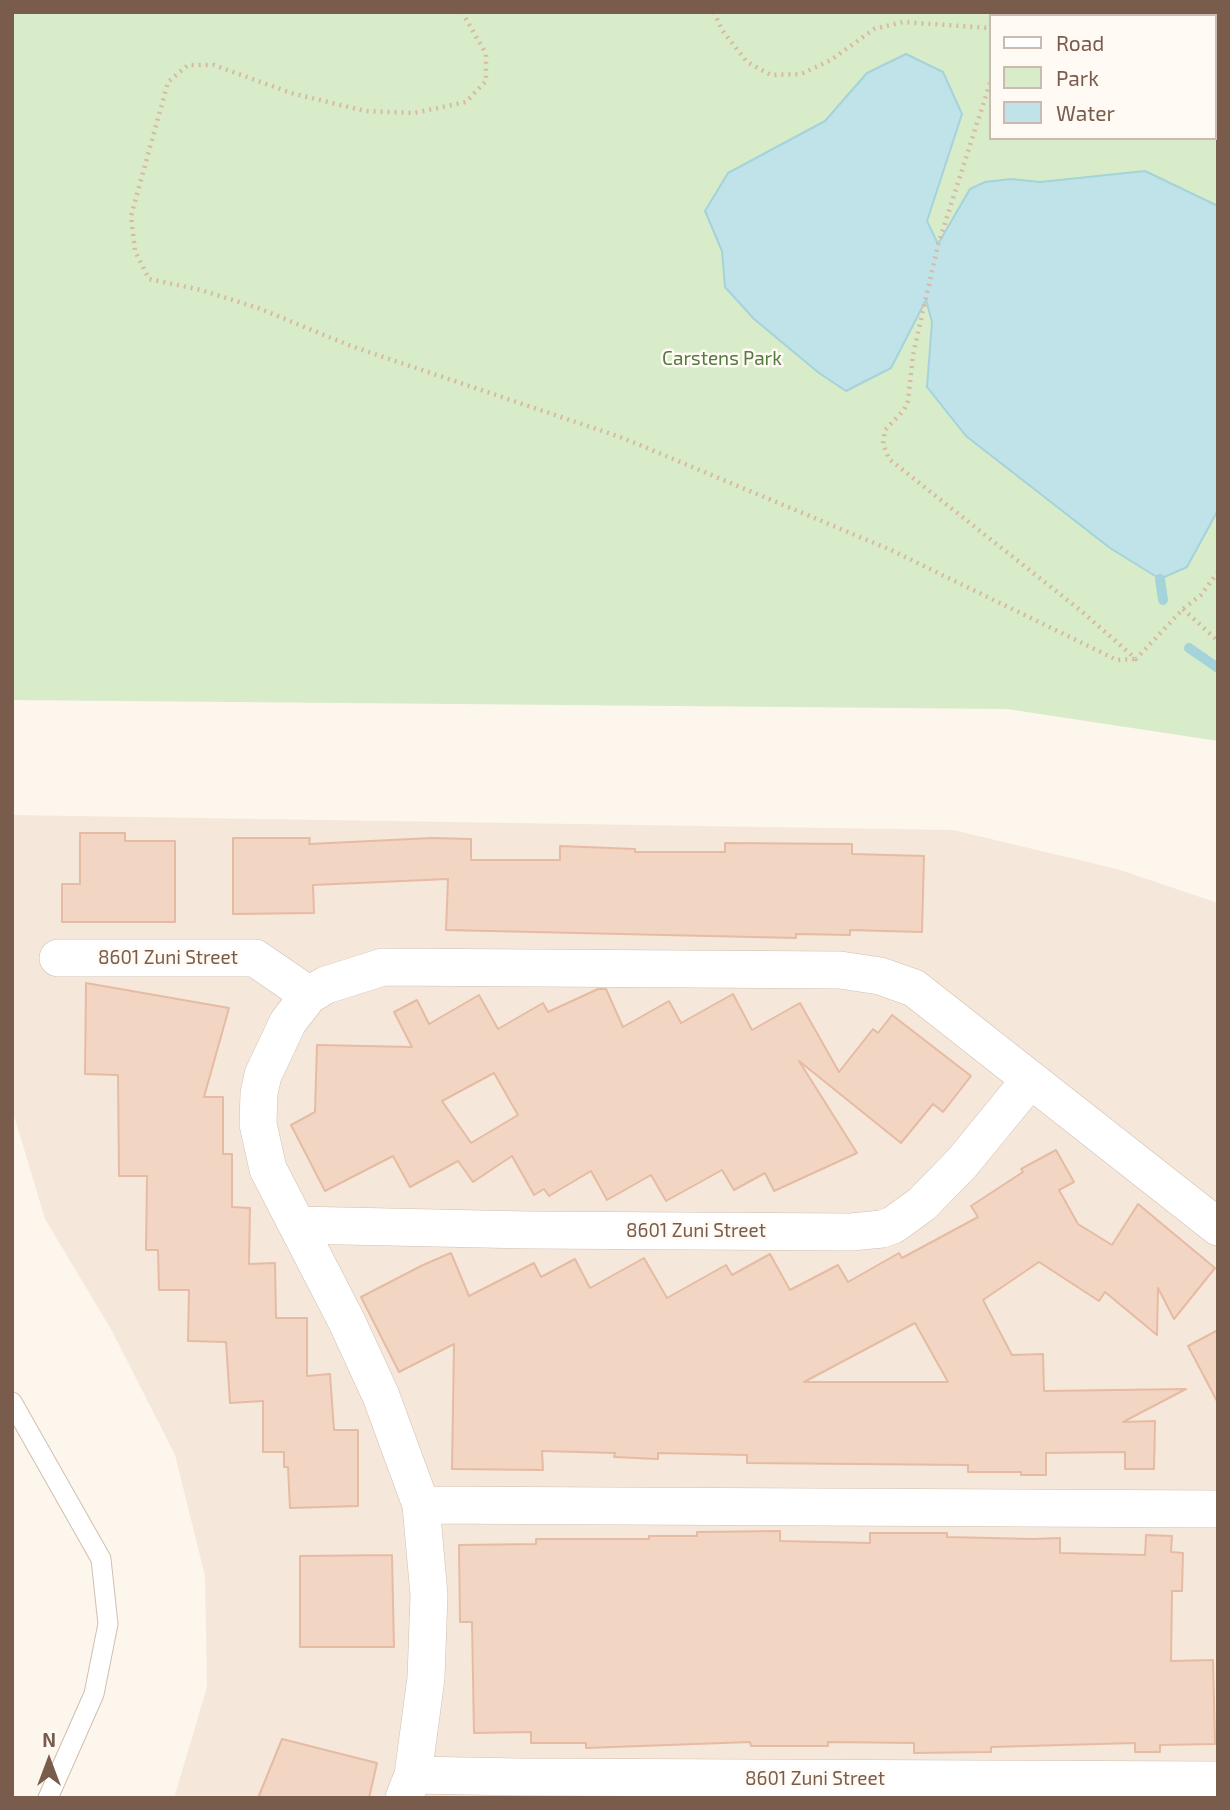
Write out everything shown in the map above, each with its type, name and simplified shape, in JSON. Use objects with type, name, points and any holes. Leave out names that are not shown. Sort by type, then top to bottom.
[{"type":"street","name":"8601 Zuni Street","points":[[58,958],[256,958],[309,995]]},
{"type":"street","name":"8601 Zuni Street","points":[[1218,1227],[914,988],[880,976],[840,970],[383,967],[326,985],[309,995],[288,1022],[263,1075],[259,1093],[258,1124],[268,1169],[347,1322],[381,1396],[421,1504],[429,1595],[426,1678],[409,1786],[520,1777],[1218,1780]]},
{"type":"street","name":"8601 Zuni Street","points":[[297,1225],[704,1231],[851,1232],[882,1229],[893,1225],[922,1204],[962,1163],[1030,1080]]},
{"type":"street","points":[[421,1504],[1218,1509]]},
{"type":"lane","points":[[12,1402],[101,1559],[108,1624],[94,1694],[48,1798]]},
{"type":"path","points":[[462,12],[486,54],[486,81],[466,102],[414,113],[365,111],[291,93],[214,65],[188,65],[168,82],[131,216],[135,251],[149,279],[201,290],[258,308],[351,346],[623,438],[891,550],[1117,660],[1136,659],[1183,609],[1201,595],[1218,572]]},
{"type":"path","points":[[714,12],[722,30],[747,62],[771,75],[801,74],[831,60],[874,29],[903,22],[988,28]]},
{"type":"path","points":[[988,89],[938,245],[913,355],[908,401],[904,410],[885,430],[883,443],[889,459],[1080,610],[1136,659]]},
{"type":"path","points":[[1183,609],[1218,641]]},
{"type":"shaded area","points":[[12,815],[953,830],[1117,869],[1218,903],[1218,1798],[174,1798],[207,1687],[205,1576],[175,1455],[112,1331],[45,1219],[12,1109]]},
{"type":"green space","name":"Carstens Park","points":[[12,12],[1218,12],[1218,741],[1007,709],[12,700]]},
{"type":"water","points":[[906,54],[943,72],[962,114],[927,221],[938,244],[970,189],[985,182],[1011,179],[1040,182],[1145,171],[1218,206],[1218,510],[1187,567],[1160,579],[1110,548],[966,436],[927,387],[932,322],[926,300],[891,368],[846,391],[819,373],[754,319],[725,287],[722,251],[705,211],[728,173],[825,121],[867,73]]},
{"type":"building","points":[[80,833],[125,833],[125,841],[175,841],[175,922],[62,922],[62,884],[80,884]]},
{"type":"building","points":[[233,838],[310,838],[309,844],[432,838],[471,839],[471,860],[560,860],[560,846],[635,849],[635,852],[725,852],[725,843],[852,844],[852,854],[924,856],[922,932],[850,930],[850,935],[796,934],[796,938],[446,930],[448,879],[313,885],[314,913],[233,914]]},
{"type":"building","points":[[86,983],[229,1008],[204,1097],[223,1097],[223,1154],[232,1154],[232,1207],[250,1208],[249,1264],[275,1263],[276,1318],[307,1318],[307,1376],[330,1374],[334,1430],[358,1430],[358,1506],[290,1508],[288,1467],[284,1467],[284,1452],[263,1452],[263,1401],[230,1403],[226,1342],[188,1341],[189,1290],[159,1290],[158,1250],[146,1250],[147,1176],[119,1176],[118,1075],[85,1074]]},
{"type":"building","points":[[598,989],[606,989],[623,1027],[669,1001],[681,1023],[733,994],[752,1030],[800,1003],[839,1072],[873,1029],[878,1033],[892,1015],[971,1076],[943,1112],[933,1104],[901,1143],[799,1061],[857,1153],[774,1191],[765,1173],[734,1190],[722,1170],[666,1201],[651,1175],[607,1200],[591,1171],[549,1196],[544,1189],[534,1195],[512,1156],[473,1182],[458,1161],[410,1187],[393,1156],[325,1191],[291,1125],[315,1112],[317,1045],[412,1047],[394,1012],[417,1000],[429,1024],[479,995],[498,1029],[543,1003],[548,1012]],"holes":[[[494,1073],[518,1115],[471,1143],[442,1101]]]},
{"type":"building","points":[[1056,1150],[1074,1182],[1059,1190],[1078,1224],[1112,1245],[1138,1204],[1215,1268],[1174,1319],[1158,1288],[1157,1335],[1105,1292],[1099,1301],[1039,1262],[983,1300],[1012,1355],[1043,1354],[1044,1391],[1186,1389],[1123,1422],[1155,1421],[1154,1469],[1125,1469],[1125,1452],[1046,1453],[1046,1475],[1021,1475],[1021,1472],[968,1472],[968,1465],[747,1463],[747,1455],[658,1453],[658,1459],[614,1457],[615,1453],[542,1451],[543,1470],[452,1469],[454,1344],[399,1372],[361,1297],[451,1253],[469,1296],[534,1263],[541,1277],[575,1259],[590,1288],[644,1258],[667,1298],[726,1265],[732,1275],[770,1254],[790,1290],[838,1265],[848,1282],[899,1253],[902,1258],[978,1217],[971,1206],[1023,1172],[1021,1169]],"holes":[[[915,1323],[948,1382],[804,1382]]]},
{"type":"building","points":[[1218,1330],[1218,1403],[1188,1346]]},
{"type":"building","points":[[780,1531],[780,1541],[870,1543],[870,1533],[1060,1538],[1060,1553],[1145,1555],[1146,1535],[1172,1536],[1171,1552],[1183,1553],[1182,1591],[1172,1591],[1171,1661],[1213,1660],[1215,1744],[1160,1745],[1160,1752],[1135,1752],[1135,1743],[991,1747],[991,1752],[914,1753],[914,1743],[828,1742],[828,1746],[751,1746],[750,1742],[586,1748],[586,1743],[531,1743],[531,1732],[474,1733],[472,1622],[460,1622],[459,1545],[536,1544],[536,1539],[649,1539],[649,1536],[697,1536],[697,1532]]},
{"type":"building","points":[[392,1555],[394,1647],[300,1647],[300,1556]]},
{"type":"building","points":[[282,1739],[377,1763],[369,1798],[258,1798]]},
{"type":"waterway","points":[[1160,579],[1163,600]]},
{"type":"waterway","points":[[1189,648],[1218,668]]}]
